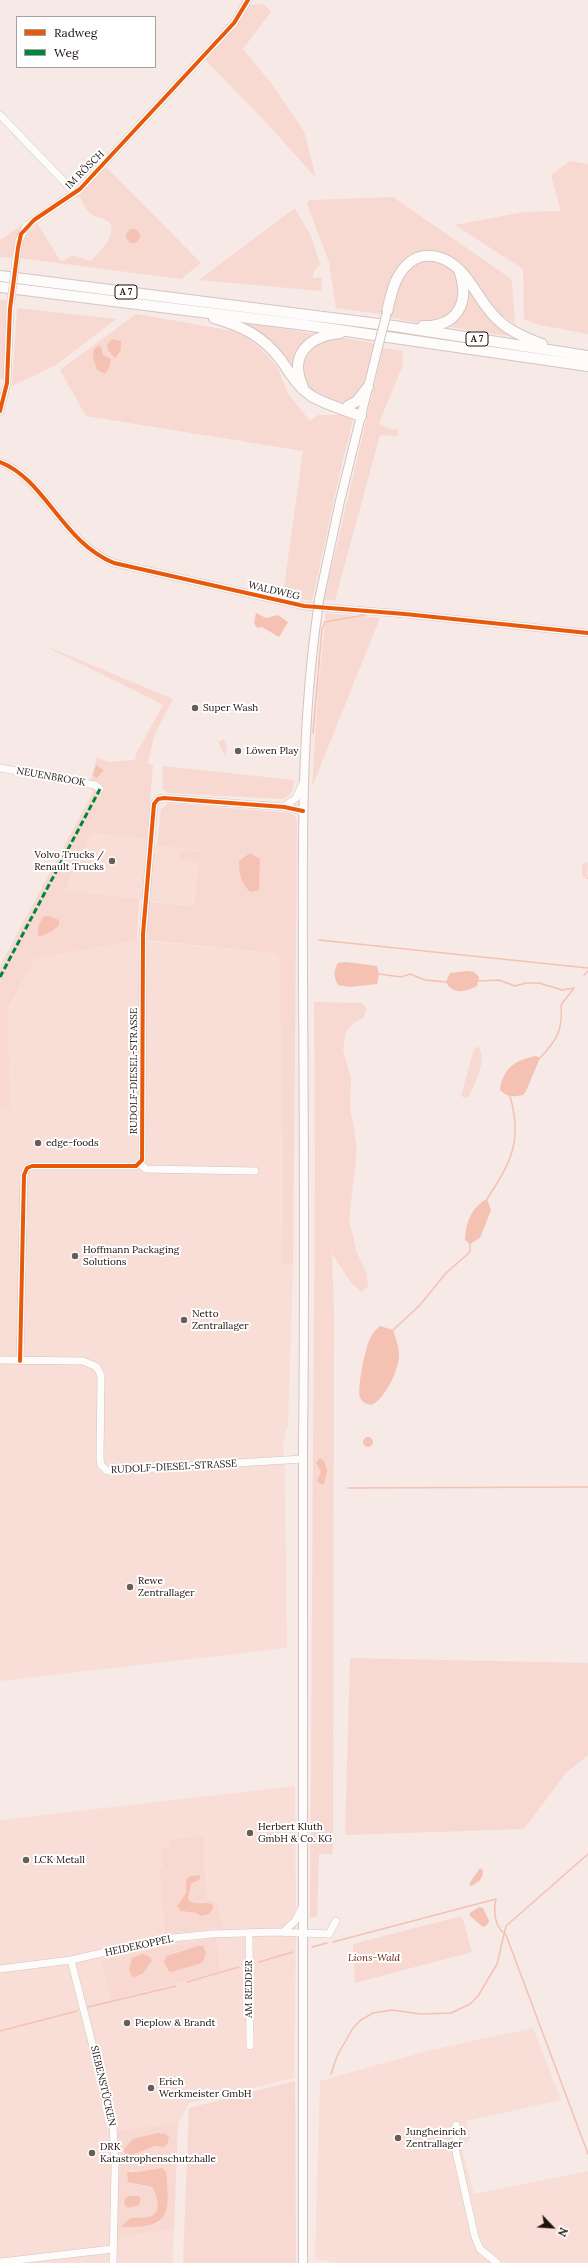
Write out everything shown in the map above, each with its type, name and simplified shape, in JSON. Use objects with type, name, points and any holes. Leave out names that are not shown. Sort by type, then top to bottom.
[{"type":"highway","points":[[387,312],[398,277],[405,266],[422,256],[437,256],[447,260],[468,279],[487,308],[506,327],[525,338],[560,351]]},
{"type":"highway","points":[[394,326],[431,326],[450,319],[458,311],[464,293],[459,270]]},
{"type":"highway","name":"A 7","points":[[0,276],[394,326],[588,356]]},
{"type":"highway","name":"A 7","points":[[0,287],[186,309],[352,331],[588,366]]},
{"type":"highway","points":[[186,309],[236,325],[254,333],[274,352],[296,382],[306,392],[319,401],[361,416]]},
{"type":"highway","points":[[306,392],[298,368],[305,348],[311,342],[323,335],[352,331]]},
{"type":"highway","points":[[348,406],[357,401],[368,387]]},
{"type":"highway","points":[[336,406],[356,408],[361,416]]},
{"type":"main road","points":[[303,2263],[303,1459],[305,1326],[304,783],[310,667],[319,600],[340,501],[387,312]]},
{"type":"street","name":"IM RÖSCH","points":[[0,411],[16,259],[19,241],[26,226],[75,193],[234,23],[248,0]]},
{"type":"street","name":"IM RÖSCH","points":[[0,115],[75,193]]},
{"type":"street","name":"WALDWEG","points":[[0,462],[14,469],[32,485],[70,532],[83,544],[101,558],[114,564],[304,606],[405,614],[588,633]]},
{"type":"street","name":"NEUENBROOK","points":[[0,768],[95,785],[100,789]]},
{"type":"street","points":[[284,807],[296,798],[304,783]]},
{"type":"street","name":"RUDOLF-DIESEL-STRASSE","points":[[140,1164],[142,1155],[142,934],[154,804],[158,799],[164,798],[303,808]]},
{"type":"street","points":[[20,1361],[24,1175],[27,1168],[32,1166],[136,1166],[140,1164],[146,1169],[255,1171]]},
{"type":"street","name":"RUDOLF-DIESEL-STRASSE","points":[[0,1360],[83,1361],[97,1367],[102,1376],[100,1455],[101,1465],[107,1471],[303,1459]]},
{"type":"street","points":[[283,1932],[295,1921],[303,1906]]},
{"type":"street","name":"HEIDEKOPPEL","points":[[0,1969],[71,1960],[163,1939],[249,1933],[283,1932],[329,1934],[336,1921]]},
{"type":"street","name":"AM REDDER","points":[[249,1933],[250,2046]]},
{"type":"street","name":"SIEBENSTÜCKEN","points":[[71,1960],[113,2126],[115,2153],[113,2263]]},
{"type":"street","points":[[456,2125],[456,2152],[475,2237],[480,2249],[498,2263]]},
{"type":"street","points":[[0,2262],[113,2249]]},
{"type":"shaded area","points":[[130,229],[136,229],[140,233],[140,239],[136,243],[130,243],[126,239],[126,233]]},
{"type":"shaded area","points":[[112,339],[121,341],[121,350],[115,358],[108,350],[107,345]]},
{"type":"shaded area","points":[[100,345],[103,355],[111,359],[109,368],[105,374],[97,370],[93,357],[94,349]]},
{"type":"shaded area","points":[[256,613],[266,618],[278,615],[288,622],[279,637],[262,627],[257,628],[254,623]]},
{"type":"shaded area","points":[[96,765],[104,770],[97,778],[93,776]]},
{"type":"shaded area","points":[[91,833],[147,839],[147,845],[199,850],[194,906],[65,892]]},
{"type":"shaded area","points":[[250,853],[260,859],[259,890],[250,892],[244,885],[241,878],[239,861]]},
{"type":"shaded area","points":[[44,916],[49,916],[59,920],[59,925],[51,932],[39,937],[38,928]]},
{"type":"shaded area","points":[[137,940],[279,954],[283,1164],[282,1263],[293,1265],[288,1426],[285,1433],[283,1446],[285,1467],[287,1648],[0,1681],[0,1108],[10,1108],[8,1008],[35,959]]},
{"type":"shaded area","points":[[346,962],[377,966],[379,974],[377,984],[349,987],[338,985],[335,977],[335,969],[338,963]]},
{"type":"shaded area","points":[[467,971],[474,972],[479,977],[477,986],[464,991],[456,991],[446,982],[450,973]]},
{"type":"shaded area","points":[[536,1056],[540,1058],[523,1095],[510,1096],[500,1090],[504,1076],[511,1066],[522,1060]]},
{"type":"shaded area","points":[[487,1199],[491,1210],[480,1238],[470,1244],[465,1240],[468,1221],[473,1211]]},
{"type":"shaded area","points":[[380,1326],[393,1330],[399,1354],[397,1368],[387,1390],[372,1405],[362,1401],[359,1392],[367,1346],[372,1335]]},
{"type":"shaded area","points":[[366,1437],[370,1437],[372,1438],[372,1446],[366,1447],[363,1444],[363,1440]]},
{"type":"shaded area","points":[[320,1458],[324,1461],[327,1471],[324,1484],[320,1484],[317,1480],[321,1472],[316,1463]]},
{"type":"shaded area","points":[[295,1786],[296,1935],[294,2078],[189,2103],[178,2123],[117,2132],[117,2238],[174,2229],[173,2263],[0,2263],[0,1820]]},
{"type":"shaded area","points":[[480,1868],[483,1870],[481,1878],[478,1882],[471,1886],[469,1884]]},
{"type":"shaded area","points":[[200,1875],[200,1879],[191,1884],[188,1899],[194,1903],[208,1903],[214,1906],[209,1914],[201,1916],[196,1913],[181,1911],[177,1906],[186,1893],[186,1880],[190,1876]]},
{"type":"shaded area","points":[[479,1907],[483,1908],[489,1921],[487,1925],[483,1927],[470,1916],[470,1913]]},
{"type":"shaded area","points":[[197,1946],[203,1946],[206,1953],[202,1963],[172,1972],[169,1971],[164,1962],[167,1956]]},
{"type":"shaded area","points":[[142,1954],[149,1956],[152,1961],[143,1973],[135,1977],[132,1976],[129,1970],[132,1958]]},
{"type":"shaded area","points":[[533,2028],[561,2100],[466,2121],[470,2138],[462,2149],[474,2194],[588,2171],[588,2263],[336,2263],[315,2259],[320,2081],[431,2050]]},
{"type":"shaded area","points":[[157,2133],[165,2134],[169,2137],[167,2145],[163,2147],[155,2146],[129,2156],[125,2154],[124,2149],[133,2139]]},
{"type":"shaded area","points":[[162,2168],[166,2172],[168,2199],[167,2209],[164,2216],[159,2221],[150,2225],[122,2227],[122,2225],[130,2219],[147,2217],[154,2214],[158,2203],[156,2194],[152,2187],[128,2182],[127,2172]]},
{"type":"shaded area","points":[[129,2196],[139,2196],[141,2199],[139,2205],[128,2208],[124,2204],[125,2198]]},
{"type":"green space","points":[[264,4],[271,12],[243,49],[271,83],[304,131],[316,178],[263,119],[205,60],[239,22],[249,5]]},
{"type":"green space","points":[[570,161],[588,164],[588,334],[539,325],[524,319],[523,269],[455,225],[524,212],[561,211],[551,175]]},
{"type":"green space","points":[[104,165],[201,263],[181,279],[19,258],[24,236],[37,223],[61,262],[73,255],[90,261],[98,254],[109,238],[111,227],[109,222],[92,215],[79,196]]},
{"type":"green space","points":[[393,197],[510,278],[512,283],[515,324],[492,309],[462,266],[453,258],[443,253],[433,251],[413,255],[404,261],[397,269],[389,283],[380,314],[336,308],[329,262],[307,204],[310,200]]},
{"type":"green space","points":[[295,208],[311,236],[320,264],[313,273],[313,278],[322,278],[321,291],[199,280]]},
{"type":"green space","points":[[24,224],[18,233],[12,258],[0,257],[0,240]]},
{"type":"green space","points":[[433,259],[452,268],[460,279],[461,294],[456,308],[445,319],[433,323],[414,322],[390,317],[398,288],[409,268],[415,263]]},
{"type":"green space","points":[[468,286],[515,337],[444,326],[462,309],[468,293]]},
{"type":"green space","points":[[0,300],[6,300],[4,379],[0,379]]},
{"type":"green space","points":[[17,308],[116,319],[56,365],[12,386]]},
{"type":"green space","points":[[136,314],[240,332],[262,350],[276,365],[289,395],[310,421],[318,415],[347,415],[353,420],[312,601],[283,595],[303,451],[86,416],[60,370]]},
{"type":"green space","points":[[238,322],[317,334],[306,341],[300,350],[296,374],[273,344],[262,334]]},
{"type":"green space","points":[[344,338],[374,343],[366,378],[356,399],[346,402],[336,402],[326,399],[309,388],[301,370],[302,359],[307,351],[321,339]]},
{"type":"green space","points":[[383,348],[402,351],[403,365],[379,423],[389,429],[398,430],[398,436],[380,435],[335,600],[324,600]]},
{"type":"green space","points":[[326,613],[380,618],[312,787],[318,692]]},
{"type":"green space","points":[[39,643],[173,699],[154,736],[148,764],[153,765],[147,839],[91,833],[65,891],[139,899],[137,940],[35,959],[8,1008],[10,1108],[0,1108],[0,966],[93,792],[90,782],[97,757],[108,762],[135,760],[137,752],[163,705]]},
{"type":"green space","points":[[224,739],[227,747],[226,757],[218,742]]},
{"type":"green space","points":[[163,766],[294,780],[294,784],[290,795],[281,799],[169,793],[162,789]]},
{"type":"green space","points":[[168,803],[290,813],[295,816],[297,822],[293,1265],[282,1264],[283,1164],[279,954],[146,940],[149,902],[194,906],[198,862],[179,860],[180,850],[199,852],[199,850],[157,846],[161,809]]},
{"type":"green space","points":[[586,862],[588,863],[587,878],[582,876],[582,864]]},
{"type":"green space","points":[[314,1002],[362,1003],[367,1009],[363,1018],[354,1023],[346,1032],[343,1049],[351,1078],[350,1107],[357,1148],[349,1220],[357,1253],[367,1274],[368,1286],[362,1292],[351,1283],[332,1253],[334,1316],[333,1847],[332,1854],[319,1854],[317,1916],[310,1918],[315,1167]]},
{"type":"green space","points":[[478,1046],[482,1057],[479,1072],[468,1097],[464,1098],[461,1095],[474,1050]]},
{"type":"green space","points":[[350,1658],[588,1663],[588,1755],[566,1773],[524,1829],[345,1835]]},
{"type":"green space","points":[[203,1836],[206,1898],[217,1903],[223,1927],[165,1934],[160,1869],[163,1867],[161,1849],[169,1849],[169,1840]],"holes":[[[200,1875],[200,1879],[191,1884],[188,1899],[198,1904],[203,1903],[211,1913],[201,1916],[196,1913],[183,1912],[178,1902],[186,1893],[185,1884],[190,1876]]]},
{"type":"green space","name":"Lions-Wald","points":[[462,1916],[472,1952],[355,1983],[353,1944]]},
{"type":"green space","points":[[216,1938],[220,1971],[112,2000],[102,1961],[159,1948]],"holes":[[[197,1946],[203,1946],[187,1968],[172,1972],[174,1952]],[[132,1958],[143,1973],[129,1970]]]},
{"type":"green space","points":[[295,2081],[296,2263],[183,2263],[189,2108]]},
{"type":"green space","points":[[178,2123],[174,2229],[117,2238],[117,2131]],"holes":[[[157,2133],[163,2147],[155,2146],[129,2156],[150,2135]],[[162,2168],[164,2170],[159,2223],[122,2227],[132,2218],[151,2216],[156,2211],[158,2203],[156,2194],[152,2187],[135,2184],[130,2170],[137,2172]]]},
{"type":"waterway","points":[[313,733],[322,629],[325,622],[370,614]]},
{"type":"waterway","points":[[319,940],[588,968]]},
{"type":"waterway","points":[[584,975],[588,971]]},
{"type":"waterway","points":[[379,974],[401,977],[410,974],[425,980],[446,982]]},
{"type":"waterway","points":[[478,981],[499,980],[515,986],[526,983],[539,983],[562,990],[574,988]]},
{"type":"waterway","points":[[540,1058],[551,1046],[558,1034],[561,1021],[561,1005],[574,988]]},
{"type":"waterway","points":[[487,1199],[503,1174],[515,1139],[514,1112],[510,1096]]},
{"type":"waterway","points":[[393,1330],[420,1305],[446,1273],[470,1252],[470,1244]]},
{"type":"waterway","points":[[348,1488],[588,1487]]},
{"type":"waterway","points":[[331,2074],[337,2056],[353,2028],[361,2020],[373,2013],[392,2010],[420,2014],[451,2013],[470,2004],[478,1996],[497,1964],[506,1926],[588,1854]]},
{"type":"waterway","points":[[333,1942],[496,1899],[495,1919],[499,1928],[506,1935],[588,2154]]},
{"type":"waterway","points":[[312,1947],[327,1943]]},
{"type":"waterway","points":[[259,1962],[293,1952]]},
{"type":"waterway","points":[[187,1982],[239,1967]]},
{"type":"waterway","points":[[88,2007],[176,1986]]},
{"type":"waterway","points":[[0,2031],[77,2011]]},
{"type":"marked path","points":[[0,977],[100,789]]},
{"type":"cycle path","points":[[0,411],[7,383],[10,309],[21,234],[34,220],[80,189],[234,23],[248,0]]},
{"type":"cycle path","points":[[0,462],[16,470],[29,482],[81,541],[96,553],[114,563],[304,606],[405,614],[588,633]]},
{"type":"cycle path","points":[[20,1361],[24,1175],[27,1168],[32,1166],[136,1166],[142,1160],[143,934],[154,804],[158,799],[164,798],[284,807],[303,811]]},
{"type":"place","name":"Super Wash","points":[[195,708]]},
{"type":"place","name":"Löwen Play","points":[[238,751]]},
{"type":"place","name":"Volvo Trucks / Renault Trucks","points":[[112,861]]},
{"type":"place","name":"edge-foods","points":[[38,1143]]},
{"type":"place","name":"Hoffmann Packaging Solutions","points":[[75,1256]]},
{"type":"place","name":"Netto Zentrallager","points":[[184,1320]]},
{"type":"place","name":"Rewe Zentrallager","points":[[130,1587]]},
{"type":"place","name":"Herbert Kluth GmbH & Co. KG","points":[[250,1833]]},
{"type":"place","name":"LCK Metall","points":[[26,1860]]},
{"type":"place","name":"Pieplow & Brandt","points":[[127,2023]]},
{"type":"place","name":"Erich Werkmeister GmbH","points":[[151,2088]]},
{"type":"place","name":"Jungheinrich Zentrallager","points":[[398,2138]]},
{"type":"place","name":"DRK Katastrophenschutzhalle","points":[[92,2153]]}]
